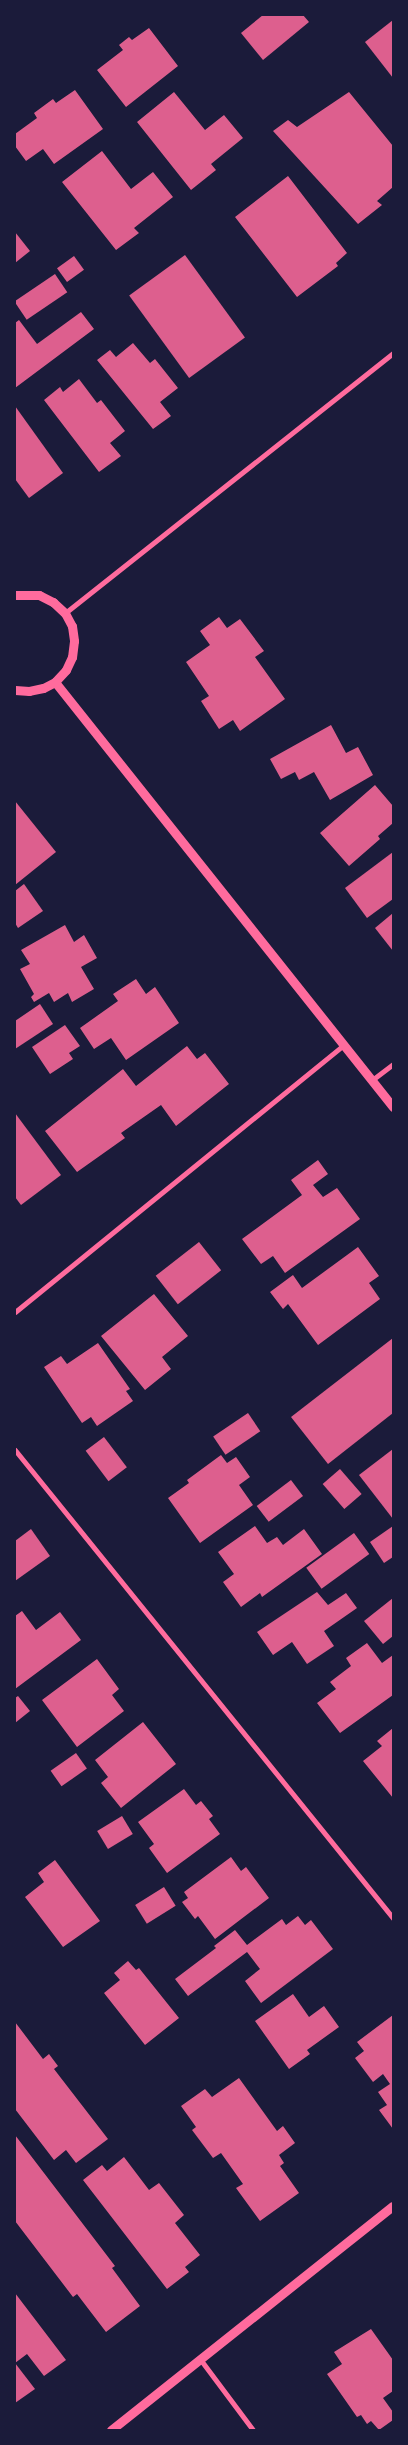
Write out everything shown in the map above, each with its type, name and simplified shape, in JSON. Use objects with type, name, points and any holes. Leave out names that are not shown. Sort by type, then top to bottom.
[{"type":"street","points":[[65,613],[393,353]]},
{"type":"street","points":[[15,595],[39,595],[53,602],[65,613],[72,626],[74,641],[72,657],[66,670],[55,682],[36,690],[15,690]]},
{"type":"street","points":[[55,682],[393,1107]]},
{"type":"street","points":[[15,1312],[344,1045]]},
{"type":"street","points":[[372,1080],[393,1064]]},
{"type":"street","points":[[15,1450],[393,1918]]},
{"type":"street","points":[[111,2430],[393,2206]]},
{"type":"street","points":[[200,2359],[253,2430]]},
{"type":"building","points":[[263,15],[303,15],[309,22],[263,60],[241,33]]},
{"type":"building","points":[[393,20],[393,78],[365,42]]},
{"type":"building","points":[[149,28],[178,66],[126,107],[97,70],[123,50],[119,45],[129,37],[132,40]]},
{"type":"building","points":[[75,90],[103,129],[54,164],[43,149],[26,161],[15,146],[15,134],[37,118],[34,113],[53,99],[56,103]]},
{"type":"building","points":[[174,92],[205,130],[224,115],[243,138],[211,164],[216,170],[191,190],[137,122]]},
{"type":"building","points":[[349,92],[393,146],[393,187],[377,201],[382,205],[358,224],[273,131],[288,120],[297,127]]},
{"type":"building","points":[[102,151],[131,189],[153,172],[173,197],[134,228],[139,233],[116,250],[62,182]]},
{"type":"building","points":[[288,176],[347,253],[336,263],[338,266],[297,297],[235,217]]},
{"type":"building","points":[[15,232],[30,251],[15,263]]},
{"type":"building","points":[[185,255],[245,338],[189,378],[129,296]]},
{"type":"building","points":[[74,256],[84,270],[67,282],[57,268]]},
{"type":"building","points":[[55,274],[67,292],[27,320],[15,301]]},
{"type":"building","points":[[81,312],[94,329],[15,388],[15,323],[19,320],[37,344]]},
{"type":"building","points":[[133,343],[150,363],[155,359],[178,388],[160,402],[171,416],[153,429],[97,360],[110,350],[116,357]]},
{"type":"building","points":[[79,379],[97,403],[101,400],[125,431],[110,443],[121,456],[99,472],[44,400],[60,387],[63,392]]},
{"type":"building","points":[[15,406],[63,473],[29,498],[15,479]]},
{"type":"building","points":[[219,617],[227,628],[240,619],[264,651],[255,657],[285,699],[240,731],[233,720],[219,729],[201,701],[209,696],[186,662],[210,645],[200,631]]},
{"type":"building","points":[[331,725],[346,753],[358,747],[373,775],[330,800],[314,772],[299,780],[295,772],[281,779],[270,759]]},
{"type":"building","points":[[375,785],[393,806],[393,823],[378,836],[380,839],[349,866],[320,833]]},
{"type":"building","points":[[15,801],[56,852],[15,885]]},
{"type":"building","points":[[393,852],[393,899],[367,918],[345,888]]},
{"type":"building","points":[[24,884],[43,911],[18,928],[15,923],[15,891]]},
{"type":"building","points":[[393,913],[393,951],[375,928]]},
{"type":"building","points":[[65,925],[74,942],[84,935],[97,958],[81,967],[94,989],[72,1002],[68,993],[54,1002],[49,993],[34,1002],[31,997],[34,994],[20,969],[30,964],[21,950]]},
{"type":"building","points":[[136,979],[146,994],[155,987],[179,1023],[126,1060],[111,1038],[94,1049],[80,1028],[118,1001],[113,994]]},
{"type":"building","points":[[40,1004],[53,1024],[15,1049],[15,1021]]},
{"type":"building","points":[[65,1025],[80,1046],[69,1053],[73,1059],[50,1074],[32,1047]]},
{"type":"building","points":[[187,1046],[197,1059],[205,1053],[229,1084],[176,1126],[161,1105],[121,1133],[125,1138],[77,1172],[45,1131],[123,1069],[136,1086]]},
{"type":"building","points":[[15,1113],[61,1175],[21,1205],[15,1197]]},
{"type":"building","points":[[318,1160],[328,1174],[313,1185],[323,1197],[337,1188],[360,1219],[285,1273],[273,1256],[261,1264],[242,1239],[302,1195],[291,1180]]},
{"type":"building","points":[[199,1242],[221,1270],[178,1304],[156,1276]]},
{"type":"building","points":[[358,1247],[379,1276],[369,1283],[380,1299],[318,1345],[288,1304],[283,1309],[270,1292],[293,1275],[302,1288]]},
{"type":"building","points":[[154,1294],[188,1336],[162,1357],[171,1369],[145,1390],[101,1336]]},
{"type":"building","points":[[393,1338],[393,1413],[328,1464],[291,1417]]},
{"type":"building","points":[[98,1343],[130,1389],[126,1391],[133,1401],[97,1426],[91,1417],[82,1423],[44,1367],[61,1356],[67,1364]]},
{"type":"building","points":[[248,1413],[260,1431],[225,1455],[213,1436]]},
{"type":"building","points":[[104,1437],[127,1467],[109,1481],[86,1451]]},
{"type":"building","points":[[393,1449],[393,1519],[359,1475]]},
{"type":"building","points":[[221,1455],[227,1463],[236,1457],[250,1477],[239,1485],[253,1505],[200,1543],[168,1498],[189,1483],[187,1480]]},
{"type":"building","points":[[340,1469],[362,1494],[344,1509],[323,1484]]},
{"type":"building","points":[[291,1480],[303,1496],[269,1522],[257,1506]]},
{"type":"building","points":[[255,1526],[267,1543],[277,1537],[283,1545],[304,1529],[322,1554],[262,1597],[260,1593],[241,1607],[223,1582],[234,1574],[218,1552]]},
{"type":"building","points":[[393,1526],[393,1557],[384,1563],[370,1542]]},
{"type":"building","points":[[31,1529],[50,1556],[15,1581],[15,1541]]},
{"type":"building","points":[[354,1533],[369,1554],[322,1589],[306,1568]]},
{"type":"building","points":[[317,1592],[328,1605],[346,1593],[357,1608],[324,1631],[334,1646],[307,1664],[292,1642],[273,1655],[257,1632]]},
{"type":"building","points":[[393,1598],[393,1636],[383,1644],[364,1621]]},
{"type":"building","points":[[22,1611],[36,1630],[60,1612],[81,1640],[15,1689],[15,1616]]},
{"type":"building","points":[[367,1643],[382,1663],[393,1655],[393,1695],[340,1733],[317,1703],[336,1689],[330,1682],[351,1666],[346,1658]]},
{"type":"building","points":[[97,1659],[119,1689],[112,1695],[124,1711],[77,1747],[42,1700]]},
{"type":"building","points":[[18,1696],[30,1711],[15,1723],[15,1698]]},
{"type":"building","points":[[143,1722],[176,1764],[121,1808],[101,1783],[108,1777],[95,1760]]},
{"type":"building","points":[[393,1728],[393,1798],[363,1761],[382,1746],[377,1741]]},
{"type":"building","points":[[76,1753],[87,1769],[62,1786],[51,1771]]},
{"type":"building","points":[[184,1789],[196,1805],[201,1801],[213,1816],[209,1819],[220,1834],[167,1873],[149,1848],[154,1844],[138,1822]]},
{"type":"building","points":[[122,1816],[133,1834],[108,1849],[97,1831]]},
{"type":"building","points":[[231,1857],[241,1871],[246,1867],[269,1898],[215,1939],[198,1916],[195,1919],[182,1902],[188,1898],[184,1892]]},
{"type":"building","points":[[55,1860],[100,1921],[63,1947],[25,1897],[44,1882],[38,1873]]},
{"type":"building","points":[[164,1887],[176,1906],[147,1924],[135,1905]]},
{"type":"building","points":[[298,1916],[305,1925],[311,1920],[333,1949],[261,2003],[245,1981],[260,1969],[247,1952],[188,1996],[175,1979],[216,1948],[214,1946],[235,1930],[247,1945],[282,1919],[286,1925]]},
{"type":"building","points":[[128,1961],[136,1970],[139,1968],[179,2018],[145,2045],[104,1993],[120,1980],[114,1973]]},
{"type":"building","points":[[293,1994],[309,2017],[324,2006],[339,2027],[307,2050],[310,2054],[289,2069],[255,2021]]},
{"type":"building","points":[[393,2015],[393,2129],[379,2110],[387,2105],[378,2092],[390,2084],[383,2074],[373,2082],[355,2058],[364,2051],[357,2042]]},
{"type":"building","points":[[15,2022],[43,2059],[49,2054],[58,2066],[54,2069],[108,2139],[76,2163],[66,2150],[54,2160],[15,2109]]},
{"type":"building","points":[[239,2078],[277,2131],[283,2126],[295,2143],[279,2155],[284,2163],[280,2166],[299,2193],[260,2221],[236,2188],[243,2184],[221,2153],[213,2158],[192,2130],[196,2127],[181,2106],[205,2089],[212,2097]]},
{"type":"building","points":[[15,2135],[115,2266],[112,2268],[140,2306],[106,2332],[77,2294],[73,2297],[15,2221]]},
{"type":"building","points":[[124,2157],[149,2190],[159,2183],[184,2215],[175,2223],[200,2255],[185,2267],[189,2272],[167,2289],[83,2180],[102,2165],[107,2171]]},
{"type":"building","points":[[15,2293],[66,2360],[44,2376],[27,2354],[15,2363]]},
{"type":"building","points":[[371,2329],[393,2360],[393,2391],[383,2398],[393,2412],[393,2420],[379,2430],[371,2421],[367,2424],[361,2415],[357,2417],[327,2374],[342,2364],[334,2352]]},
{"type":"building","points":[[15,2363],[35,2389],[15,2403]]}]
